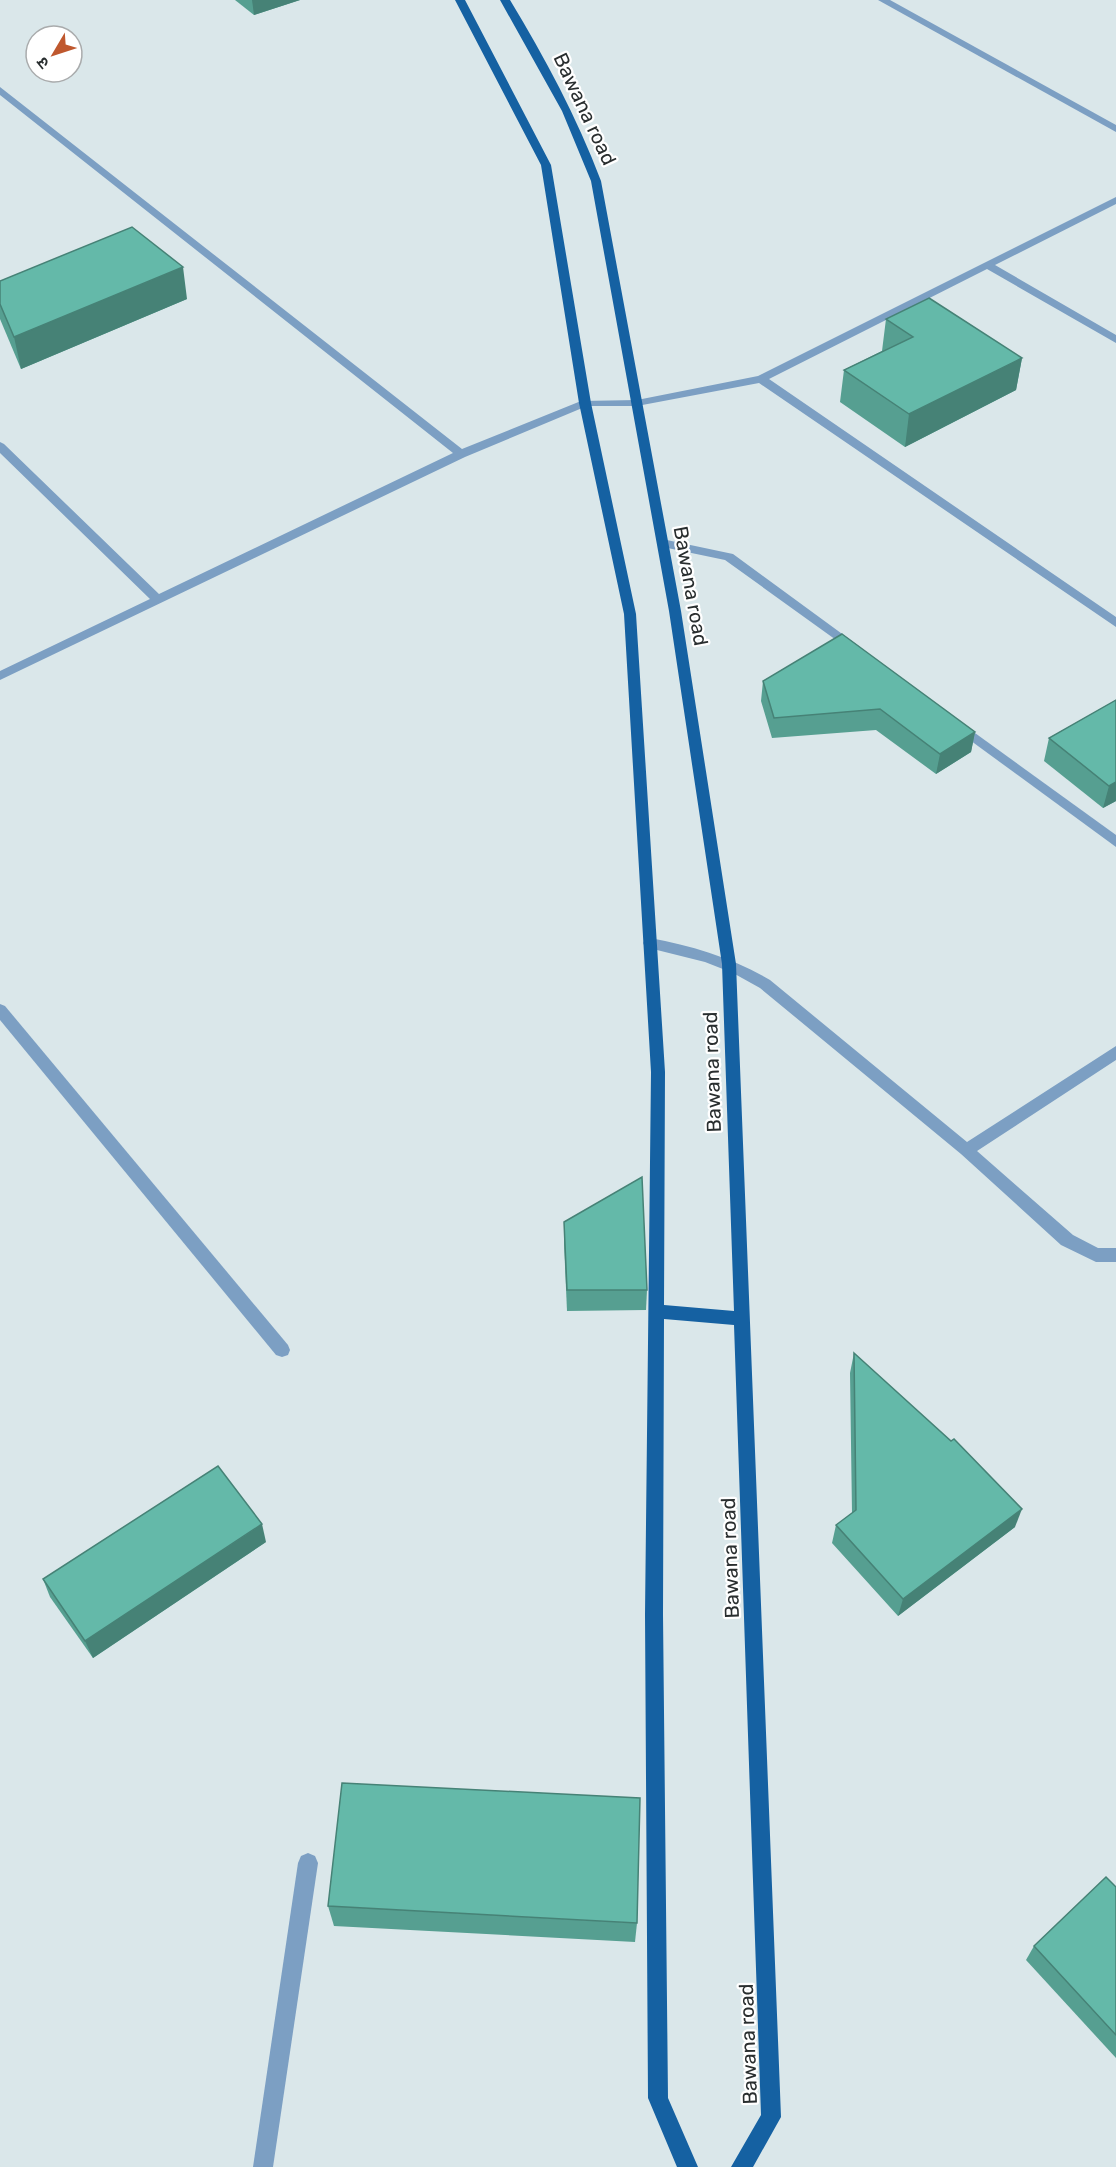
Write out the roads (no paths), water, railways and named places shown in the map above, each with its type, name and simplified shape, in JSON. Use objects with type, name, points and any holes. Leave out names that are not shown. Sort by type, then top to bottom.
[{"type":"main road","points":[[460,0],[546,165],[585,404],[630,614],[658,1072],[654,1615],[658,2098],[688,2167]]},
{"type":"main road","name":"Bawana road","points":[[505,0],[544,66],[586,153],[596,181],[675,610],[729,964],[771,2117],[741,2167]]},
{"type":"main road","points":[[656,1311],[742,1319]]},
{"type":"street","points":[[883,0],[1116,129]]},
{"type":"street","points":[[0,90],[461,454]]},
{"type":"street","points":[[0,676],[461,454],[585,404],[637,402],[761,379],[1116,200]]},
{"type":"street","points":[[988,265],[1116,340]]},
{"type":"street","points":[[761,379],[1116,623]]},
{"type":"street","points":[[0,446],[158,600]]},
{"type":"street","points":[[662,543],[729,557],[868,658]]},
{"type":"street","points":[[944,714],[1116,842]]},
{"type":"street","points":[[650,943],[703,954],[729,964],[765,984],[966,1150],[1067,1240],[1096,1255],[1116,1255]]},
{"type":"street","points":[[0,1010],[282,1350]]},
{"type":"street","points":[[966,1150],[1116,1052]]},
{"type":"street","points":[[262,2167],[308,1863]]}]
